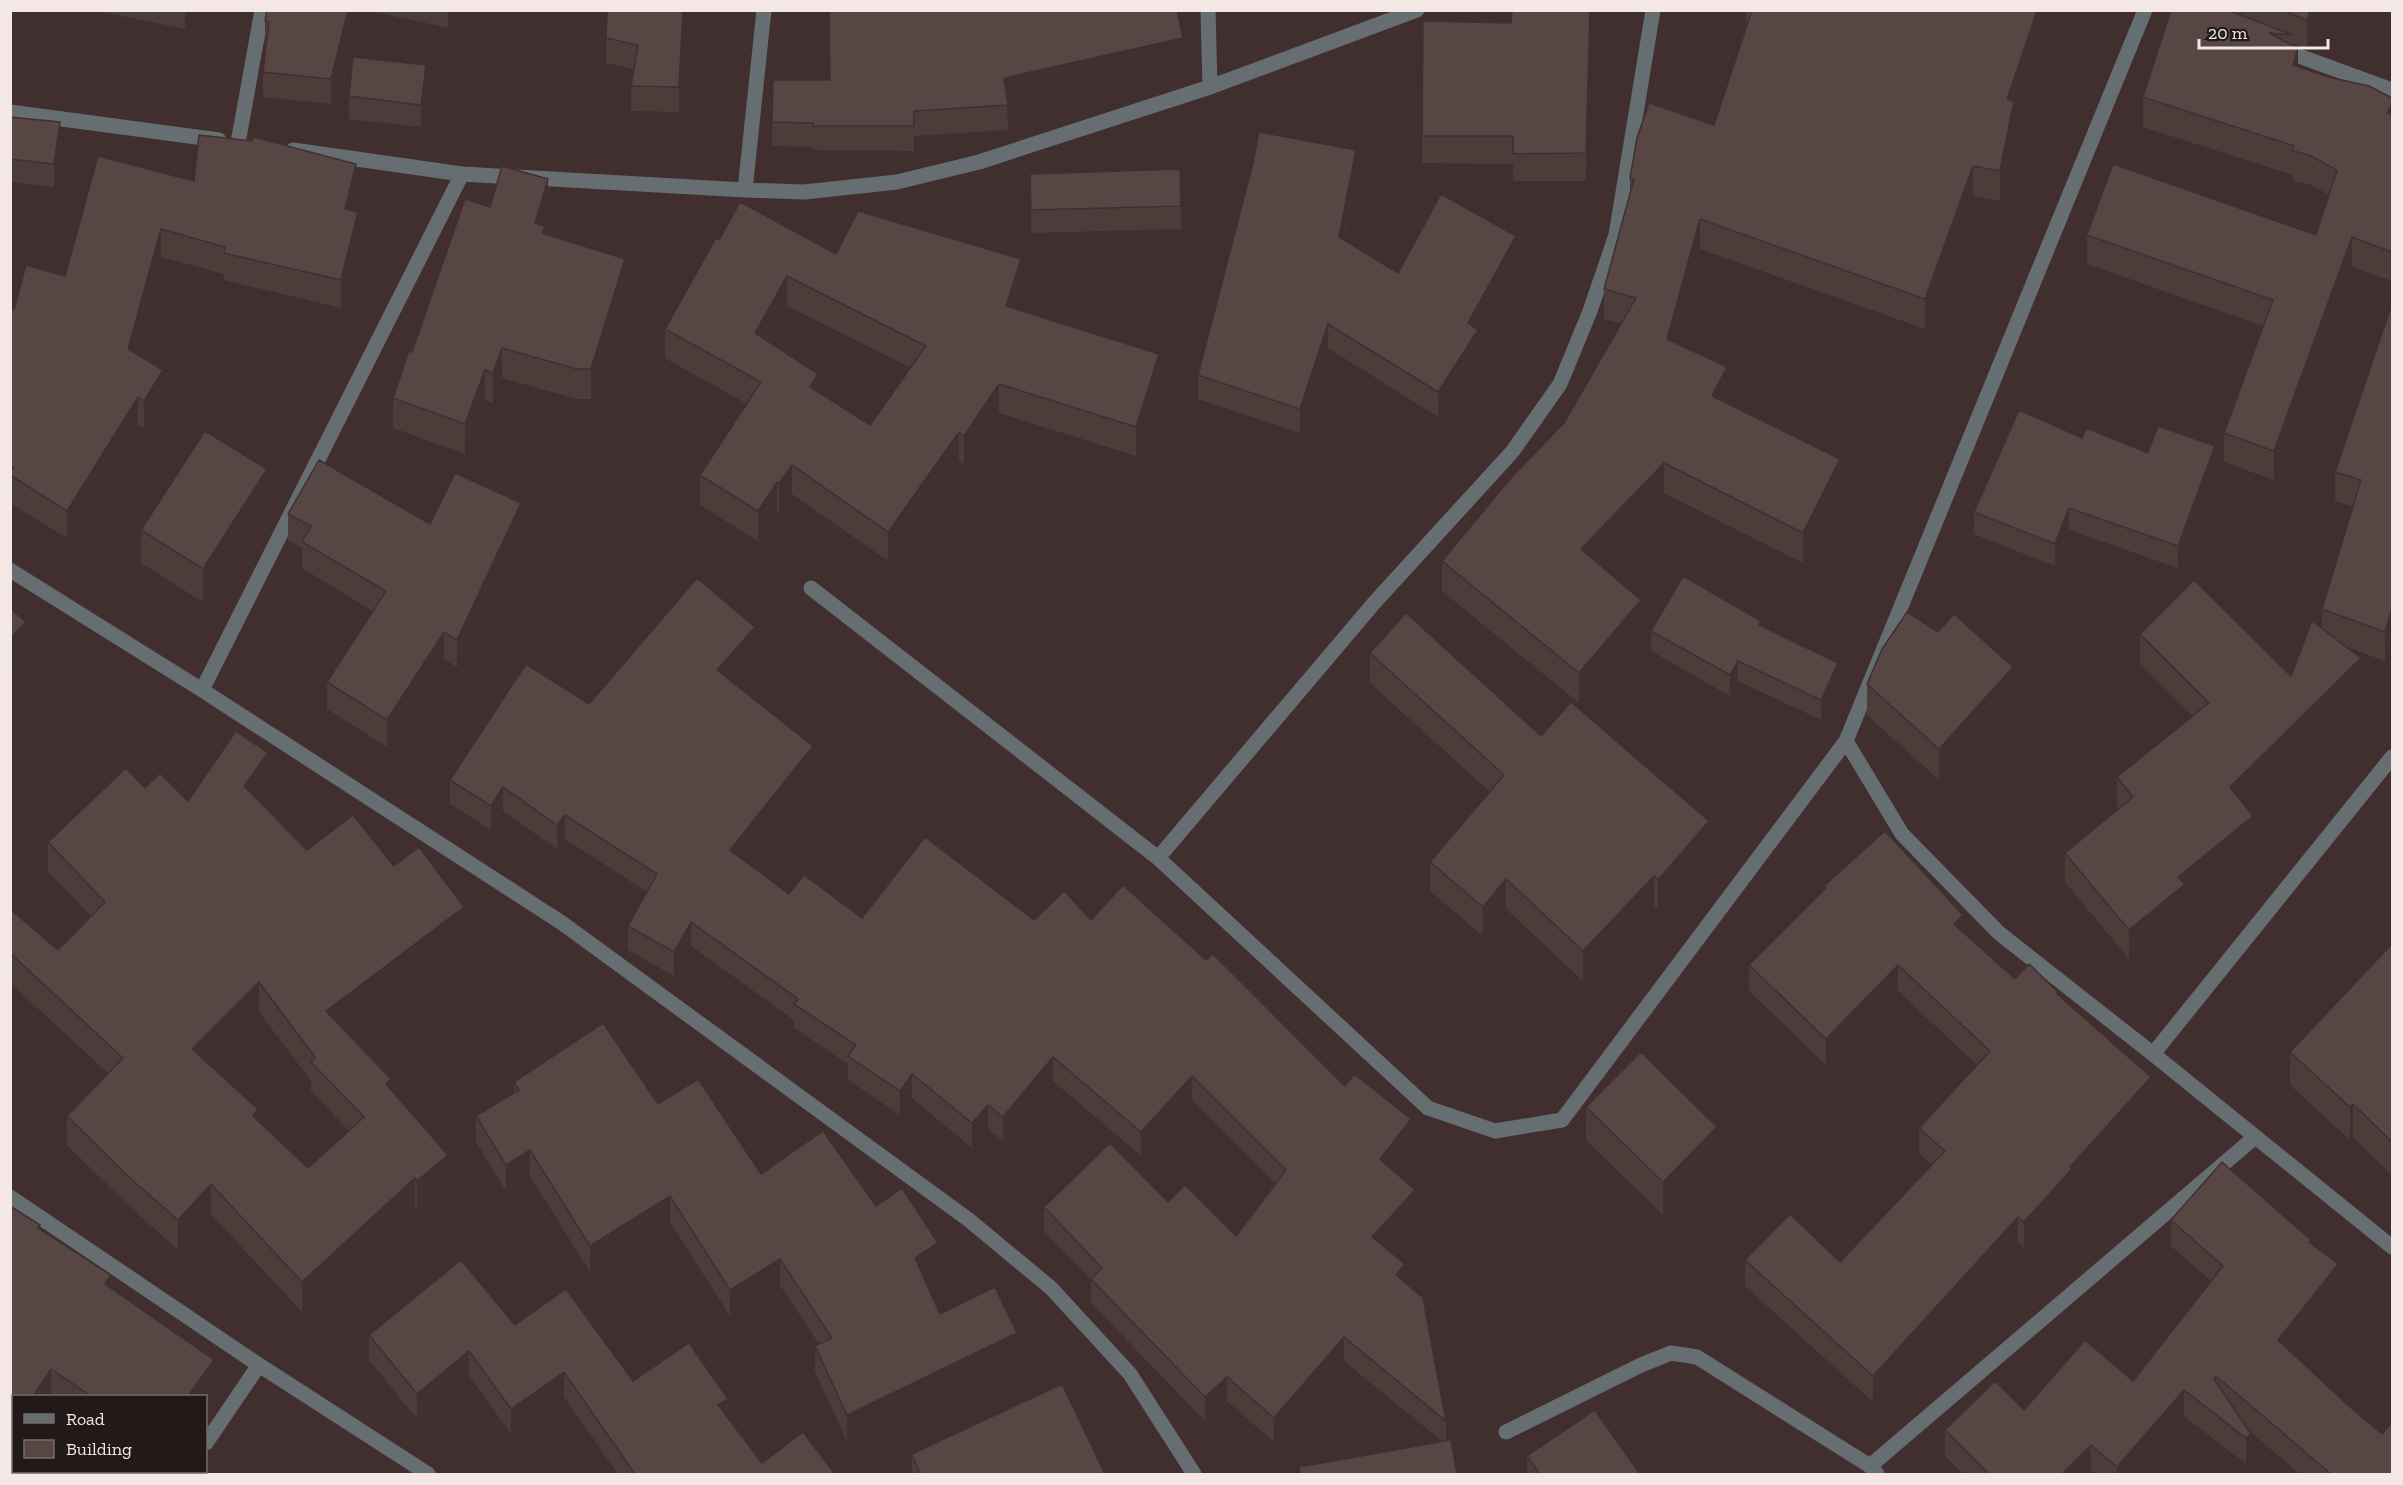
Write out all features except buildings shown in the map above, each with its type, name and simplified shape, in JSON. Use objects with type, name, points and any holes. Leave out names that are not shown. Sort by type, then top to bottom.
[{"type":"street","points":[[10,112],[244,144],[262,10]]},
{"type":"street","points":[[745,190],[764,10]]},
{"type":"street","points":[[1209,10],[1210,87]]},
{"type":"street","points":[[274,148],[462,174],[745,190],[804,192],[897,182],[979,162],[1210,87],[1417,10]]},
{"type":"street","points":[[1158,858],[1374,603],[1512,452],[1560,384],[1590,311],[1616,235],[1653,10]]},
{"type":"street","points":[[811,588],[1158,858],[1428,1108],[1496,1131],[1562,1120],[1846,741],[2145,10]]},
{"type":"street","points":[[2271,46],[2392,90]]},
{"type":"street","points":[[202,690],[462,174]]},
{"type":"street","points":[[10,570],[202,690],[562,923],[969,1220],[1051,1288],[1130,1374],[1194,1474]]},
{"type":"street","points":[[1846,741],[1902,834],[1999,933],[2392,1247]]},
{"type":"street","points":[[2153,1054],[2392,757]]},
{"type":"street","points":[[1506,1432],[1641,1365],[1671,1353],[1697,1357],[1874,1470],[2255,1137]]},
{"type":"street","points":[[10,1197],[259,1365],[428,1474]]},
{"type":"street","points":[[207,1442],[259,1365]]}]
